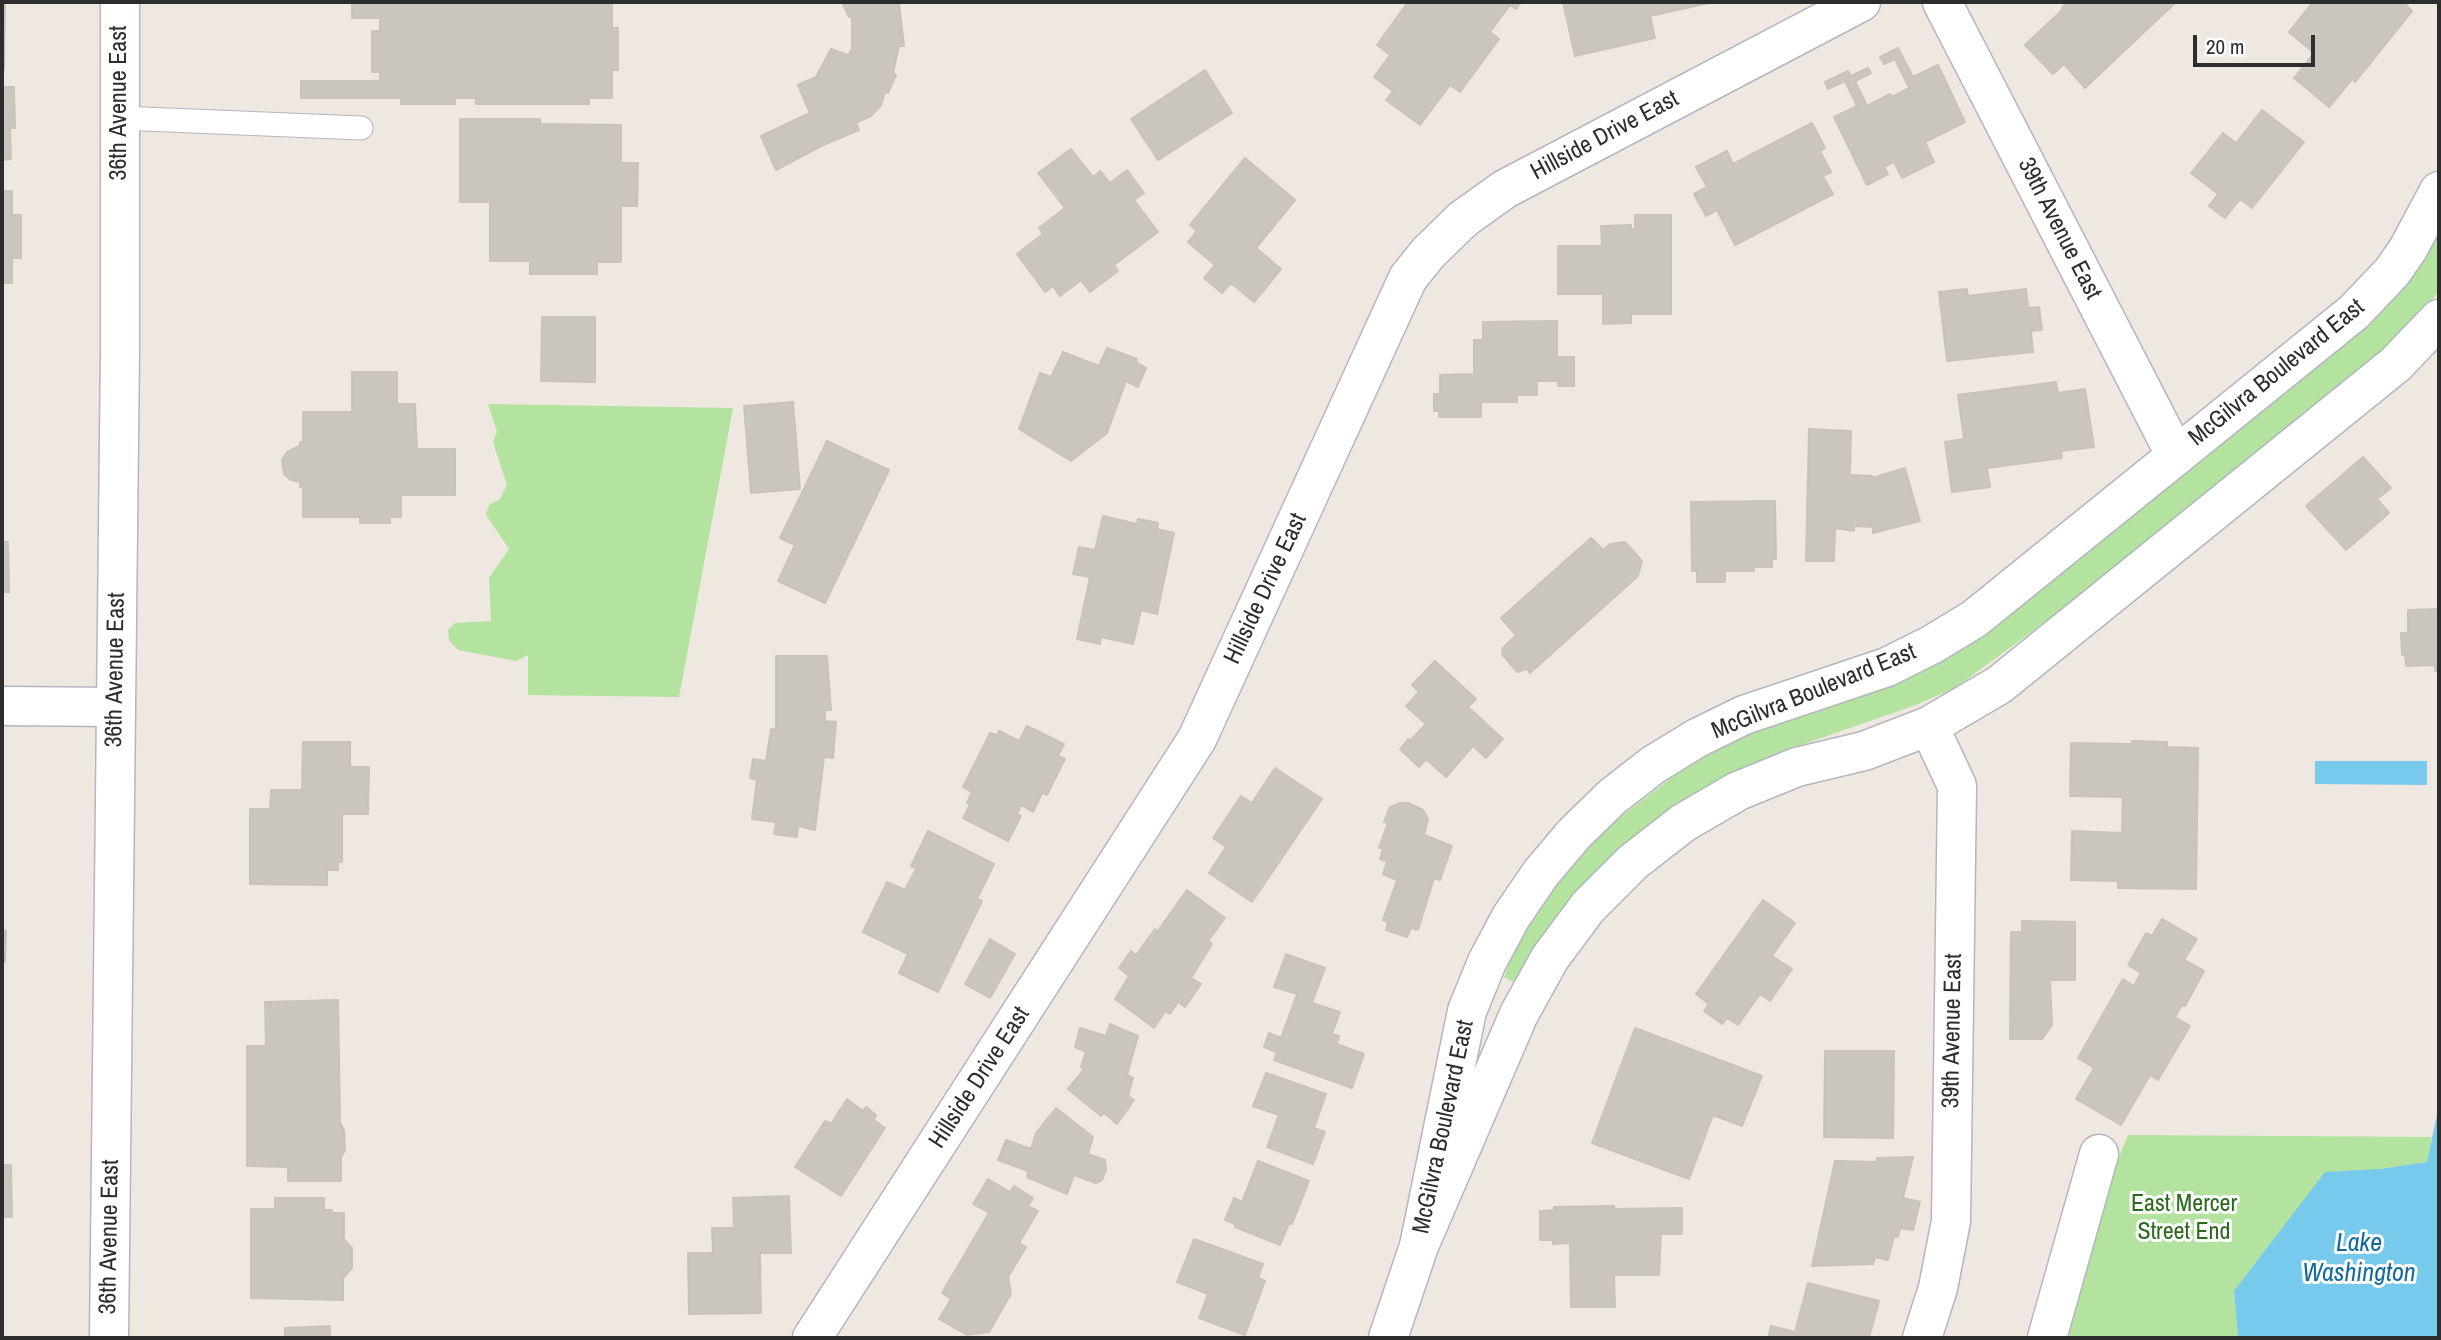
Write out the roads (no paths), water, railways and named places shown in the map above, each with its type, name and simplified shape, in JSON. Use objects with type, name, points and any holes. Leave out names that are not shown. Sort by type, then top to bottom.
[{"type":"street","name":"36th Avenue East","points":[[109,1338],[120,2]]},
{"type":"street","name":"Hillside Drive East","points":[[813,1338],[1197,739],[1408,278],[1429,252],[1463,219],[1505,189],[1861,2]]},
{"type":"street","name":"39th Avenue East","points":[[1942,2],[2176,456]]},
{"type":"street","name":"McGilvra Boulevard East","points":[[1419,1246],[1467,1011],[1487,962],[1511,917],[1541,873],[1574,834],[1612,797],[1653,765],[1698,738],[1744,715],[1887,667],[1974,619],[2375,293],[2408,249],[2439,191]]},
{"type":"street","name":"McGilvra Boulevard East","points":[[1388,1338],[1419,1246],[1519,1014],[1550,958],[1597,898],[1633,862],[1683,823],[1738,791],[1797,767],[1864,751],[1929,726],[1999,685],[2396,364],[2439,319]]},
{"type":"street","points":[[2,706],[115,707]]},
{"type":"street","name":"39th Avenue East","points":[[1922,1338],[1938,1288],[1951,1221],[1957,786],[1929,726]]},
{"type":"street","points":[[2047,1338],[2099,1154]]},
{"type":"lane","points":[[120,118],[361,128]]},
{"type":"water","points":[[2315,761],[2427,761],[2427,785],[2315,784]]},
{"type":"water","name":"Lake Washington","points":[[2439,1105],[2439,1338],[2238,1338],[2234,1291],[2325,1172],[2380,1169],[2427,1162]]},
{"type":"park label","name":"East Mercer Street End","points":[[2184,1219]]}]
